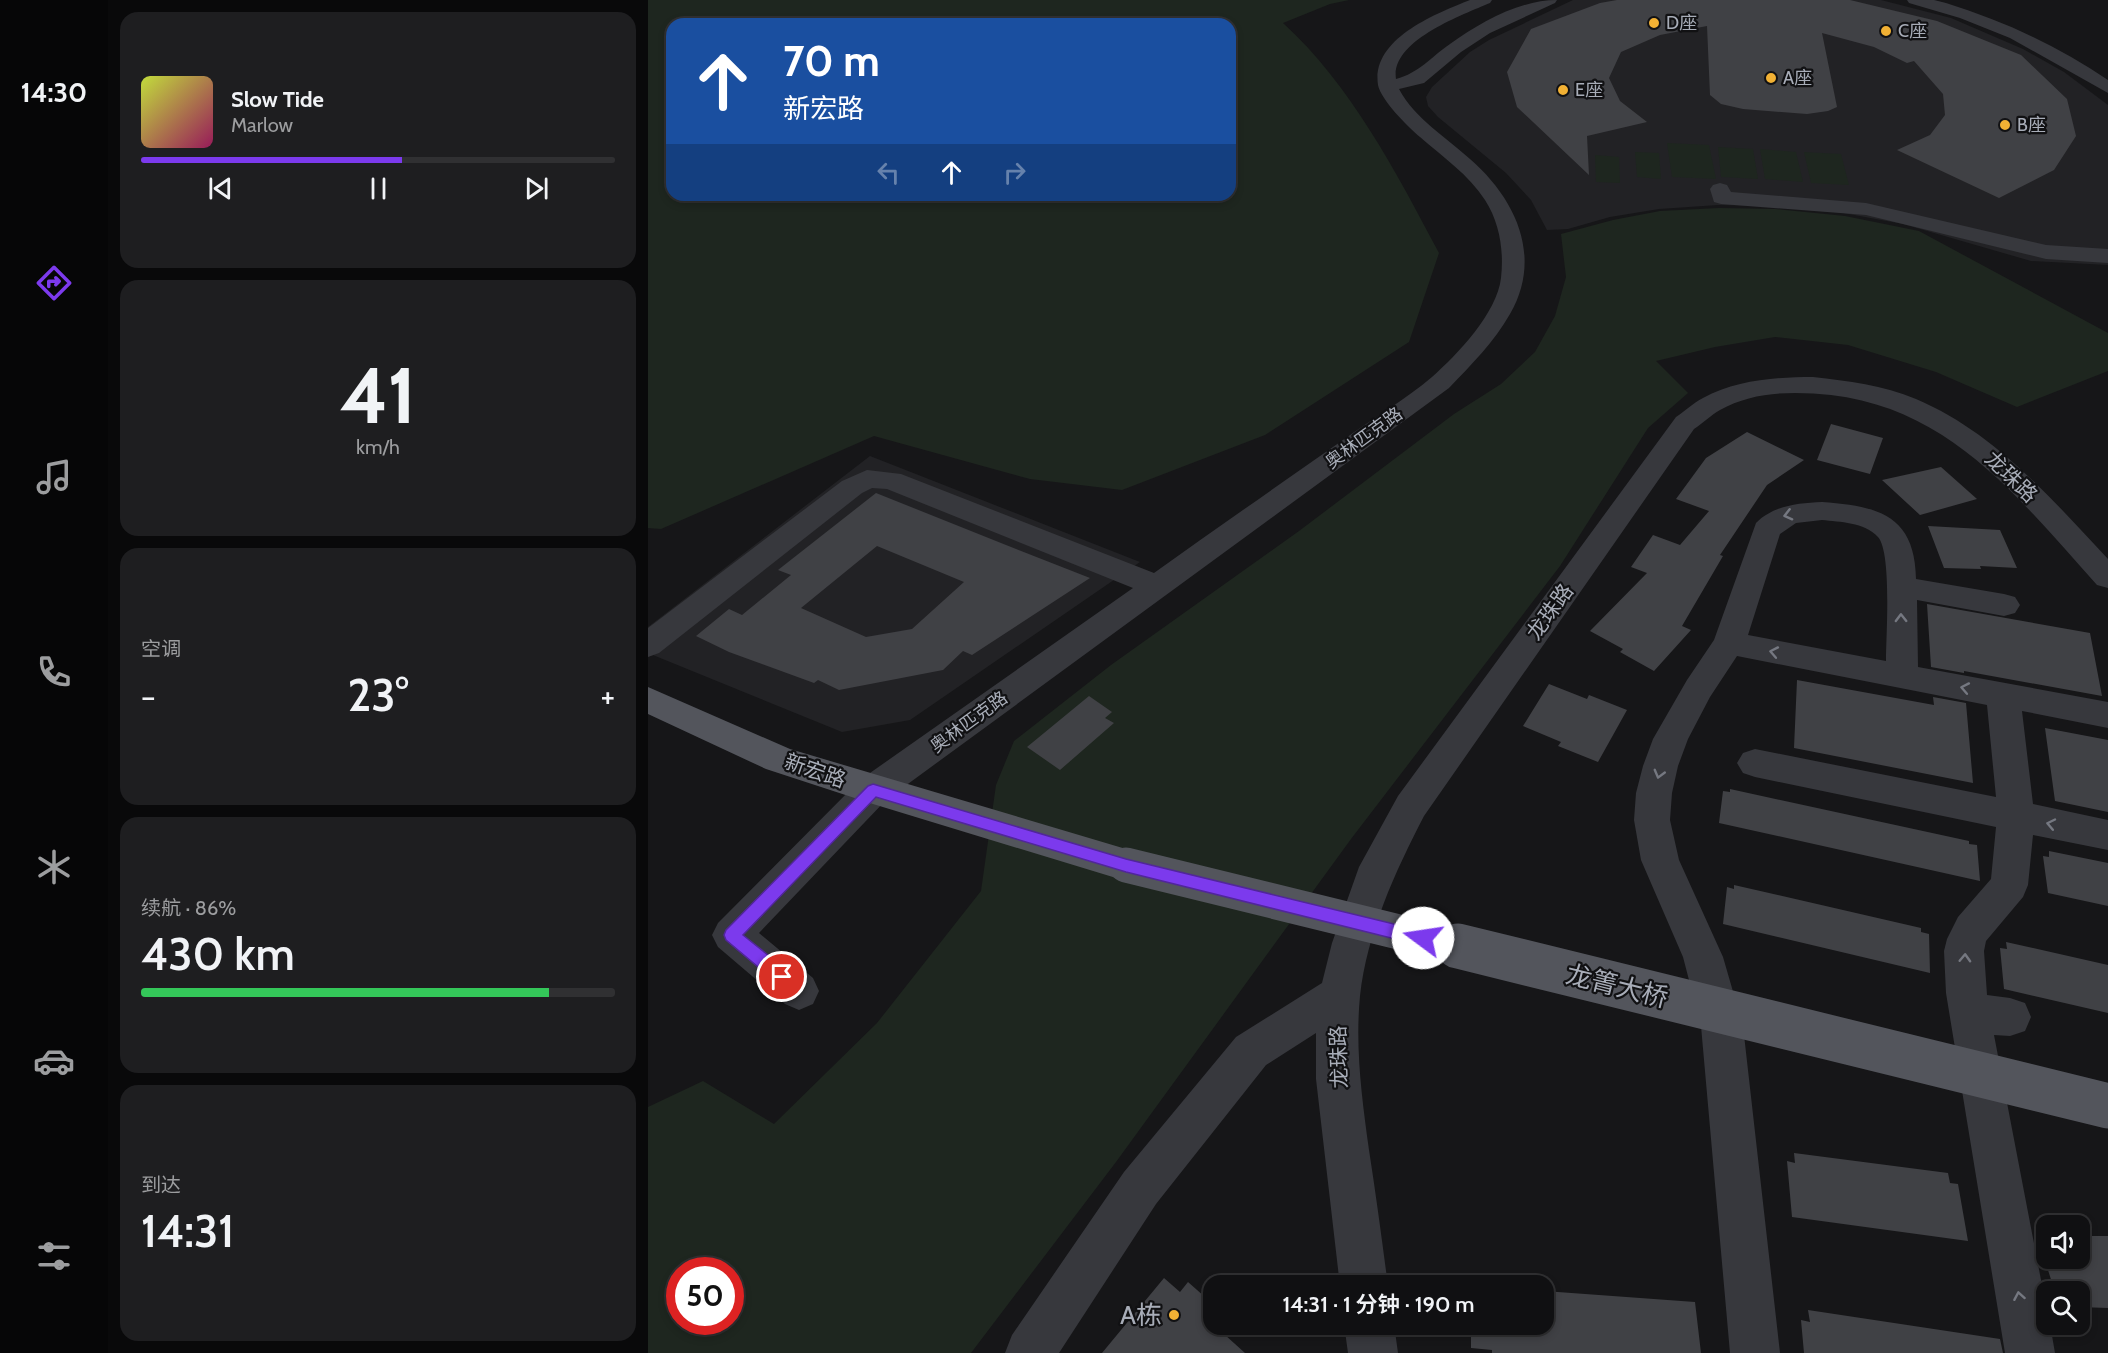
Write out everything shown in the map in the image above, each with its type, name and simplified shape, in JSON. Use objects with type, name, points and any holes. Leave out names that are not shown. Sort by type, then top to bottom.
[{"type":"main road","name":"新宏路","points":[[648,700],[778,759],[1126,866]]},
{"type":"main road","name":"龙箐大桥","points":[[1126,866],[2108,1106]]},
{"type":"street","points":[[1484,0],[1441,18],[1409,38],[1389,61],[1387,86],[1418,79],[1455,48],[1484,29],[1549,0]]},
{"type":"street","points":[[1915,0],[1981,20],[2025,40],[2086,73],[2108,88]]},
{"type":"street","name":"奥林匹克路","points":[[799,991],[732,935],[873,790],[1440,383],[1488,333],[1512,284],[1513,240],[1510,227],[1497,202],[1466,166],[1404,112],[1387,86]]},
{"type":"street","points":[[1720,189],[1721,198],[1865,204],[2035,250],[2108,256]]},
{"type":"street","name":"龙珠路","points":[[1363,1275],[1338,1079],[1337,1033],[1340,993],[1352,943],[1378,867],[1411,806],[1685,423],[1714,402],[1751,390],[1786,385],[1825,386],[1866,392],[1911,406],[1958,431],[2003,466],[2108,578]]},
{"type":"street","points":[[648,645],[852,487],[876,478],[891,480],[1158,586]]},
{"type":"street","points":[[1755,1353],[1722,1026],[1714,986],[1664,872],[1655,846],[1652,819],[1654,793],[1664,755],[1679,720],[1698,686],[1729,644],[1766,530],[1771,522],[1780,516],[1809,512],[1841,513],[1883,526],[1892,534],[1901,558],[1902,676]]},
{"type":"street","points":[[1901,587],[2004,605]]},
{"type":"street","points":[[1729,644],[2108,715]]},
{"type":"street","points":[[2002,695],[2016,816],[2009,885],[1972,929],[1964,951],[1966,993],[1990,1015],[2030,1353]]},
{"type":"street","points":[[1755,763],[2108,836]]},
{"type":"street","points":[[1030,1353],[1140,1188],[1251,1051],[1340,993]]},
{"type":"street","points":[[1371,1335],[1373,1353]]},
{"type":"shaded area","points":[[648,0],[1349,0],[1330,4],[1283,23],[1307,47],[1351,102],[1389,161],[1439,253],[1409,342],[1265,435],[1122,490],[1030,479],[874,436],[661,529],[648,528]]},
{"type":"shaded area","points":[[1573,0],[1881,0],[1951,18],[2023,49],[2064,72],[2108,105],[2108,265],[2031,261],[1903,224],[1838,212],[1774,206],[1718,205],[1659,209],[1610,217],[1568,229],[1547,230],[1531,200],[1506,173],[1438,117],[1428,106],[1426,97],[1432,87],[1470,52],[1489,40]]},
{"type":"shaded area","points":[[1667,143],[1709,145],[1716,179],[1672,177]]},
{"type":"shaded area","points":[[1718,147],[1753,149],[1758,179],[1721,177]]},
{"type":"shaded area","points":[[1760,149],[1796,152],[1803,182],[1765,179]]},
{"type":"shaded area","points":[[1635,152],[1659,153],[1661,179],[1637,177]]},
{"type":"shaded area","points":[[1804,152],[1841,154],[1849,185],[1811,183]]},
{"type":"shaded area","points":[[1595,155],[1619,157],[1620,183],[1596,182]]},
{"type":"shaded area","points":[[1719,208],[1775,209],[1845,216],[1919,231],[2108,333],[2108,371],[2017,407],[1936,372],[1848,345],[1775,337],[1715,347],[1656,361],[1688,393],[1648,428],[1560,566],[1351,839],[1116,1162],[971,1353],[648,1353],[648,1107],[703,1081],[774,1124],[877,1023],[981,891],[996,785],[1014,741],[1111,665],[1299,531],[1454,414],[1501,384],[1535,352],[1555,316],[1566,277],[1561,234],[1613,220],[1660,211]]},
{"type":"shaded area","points":[[870,456],[1140,562],[910,720],[842,732],[648,653],[648,627]]},
{"type":"building","points":[[1617,0],[1850,0],[1937,21],[2021,55],[2067,99],[2076,136],[2054,170],[1999,198],[1897,150],[1930,135],[1945,115],[1943,94],[1914,61],[1907,63],[1874,47],[1822,33],[1837,107],[1828,111],[1807,114],[1743,109],[1721,104],[1710,95],[1707,26],[1660,35],[1621,52],[1609,78],[1620,101],[1647,122],[1587,136],[1589,175],[1517,107],[1507,72],[1531,29],[1600,3]]},
{"type":"building","points":[[1831,424],[1883,438],[1870,474],[1817,460]]},
{"type":"building","points":[[1747,432],[1804,460],[1767,485],[1720,555],[1723,556],[1682,626],[1691,630],[1654,671],[1620,652],[1623,649],[1590,631],[1647,573],[1631,567],[1653,535],[1680,545],[1709,511],[1676,499],[1706,458]]},
{"type":"building","points":[[1941,467],[1977,499],[1920,515],[1882,480]]},
{"type":"building","points":[[876,493],[1090,578],[972,655],[963,651],[943,670],[839,690],[818,680],[814,683],[729,652],[696,636],[729,609],[742,615],[791,575],[778,570]],"holes":[[[877,546],[964,582],[912,629],[866,637],[801,608]]]},
{"type":"building","points":[[1928,526],[2000,530],[2017,568],[1980,566],[1981,569],[1944,568]]},
{"type":"building","points":[[1927,604],[2090,633],[2102,696],[1931,667]]},
{"type":"building","points":[[1797,680],[1934,705],[1933,697],[1966,703],[1973,783],[1794,748]]},
{"type":"building","points":[[1549,684],[1587,699],[1589,695],[1627,710],[1598,762],[1558,746],[1561,742],[1523,726]]},
{"type":"building","points":[[1089,696],[1112,712],[1105,718],[1114,723],[1060,770],[1027,747]]},
{"type":"building","points":[[2045,728],[2108,740],[2108,812],[2055,801]]},
{"type":"building","points":[[1730,789],[1969,841],[1969,844],[1977,845],[1980,881],[1719,823],[1723,791],[1730,792]]},
{"type":"building","points":[[2049,851],[2108,863],[2108,906],[2048,893],[2043,856],[2049,857]]},
{"type":"building","points":[[1734,885],[1921,928],[1921,932],[1929,934],[1930,973],[1723,924],[1727,887],[1734,889]]},
{"type":"building","points":[[2006,942],[2108,965],[2108,1013],[2004,989],[2000,948],[2007,949]]},
{"type":"building","points":[[1794,1153],[1948,1173],[1950,1183],[1958,1184],[1968,1241],[1792,1217],[1787,1161],[1795,1163]]},
{"type":"building","points":[[2090,1236],[2108,1236],[2108,1308],[2090,1307],[2090,1281],[2051,1281],[2048,1269],[2090,1269]]},
{"type":"building","name":"A栋","points":[[1164,1278],[1180,1292],[1188,1282],[1203,1295],[1203,1335],[1225,1335],[1245,1353],[1102,1353]]},
{"type":"building","points":[[1554,1292],[1695,1302],[1701,1353],[1492,1353],[1492,1350],[1471,1348],[1471,1335],[1554,1335]]},
{"type":"building","points":[[1808,1310],[2000,1339],[2003,1353],[1804,1353],[1801,1320],[1810,1322]]},
{"type":"place","name":"D座","points":[[1654,23]]},
{"type":"place","name":"C座","points":[[1886,31]]},
{"type":"place","name":"A座","points":[[1771,78]]},
{"type":"place","name":"E座","points":[[1563,90]]},
{"type":"place","name":"B座","points":[[2005,125]]},
{"type":"place","name":"A栋","points":[[1174,1315]]},
{"type":"route","points":[[782,977],[732,935],[873,790],[1126,866],[1423,938]]}]
